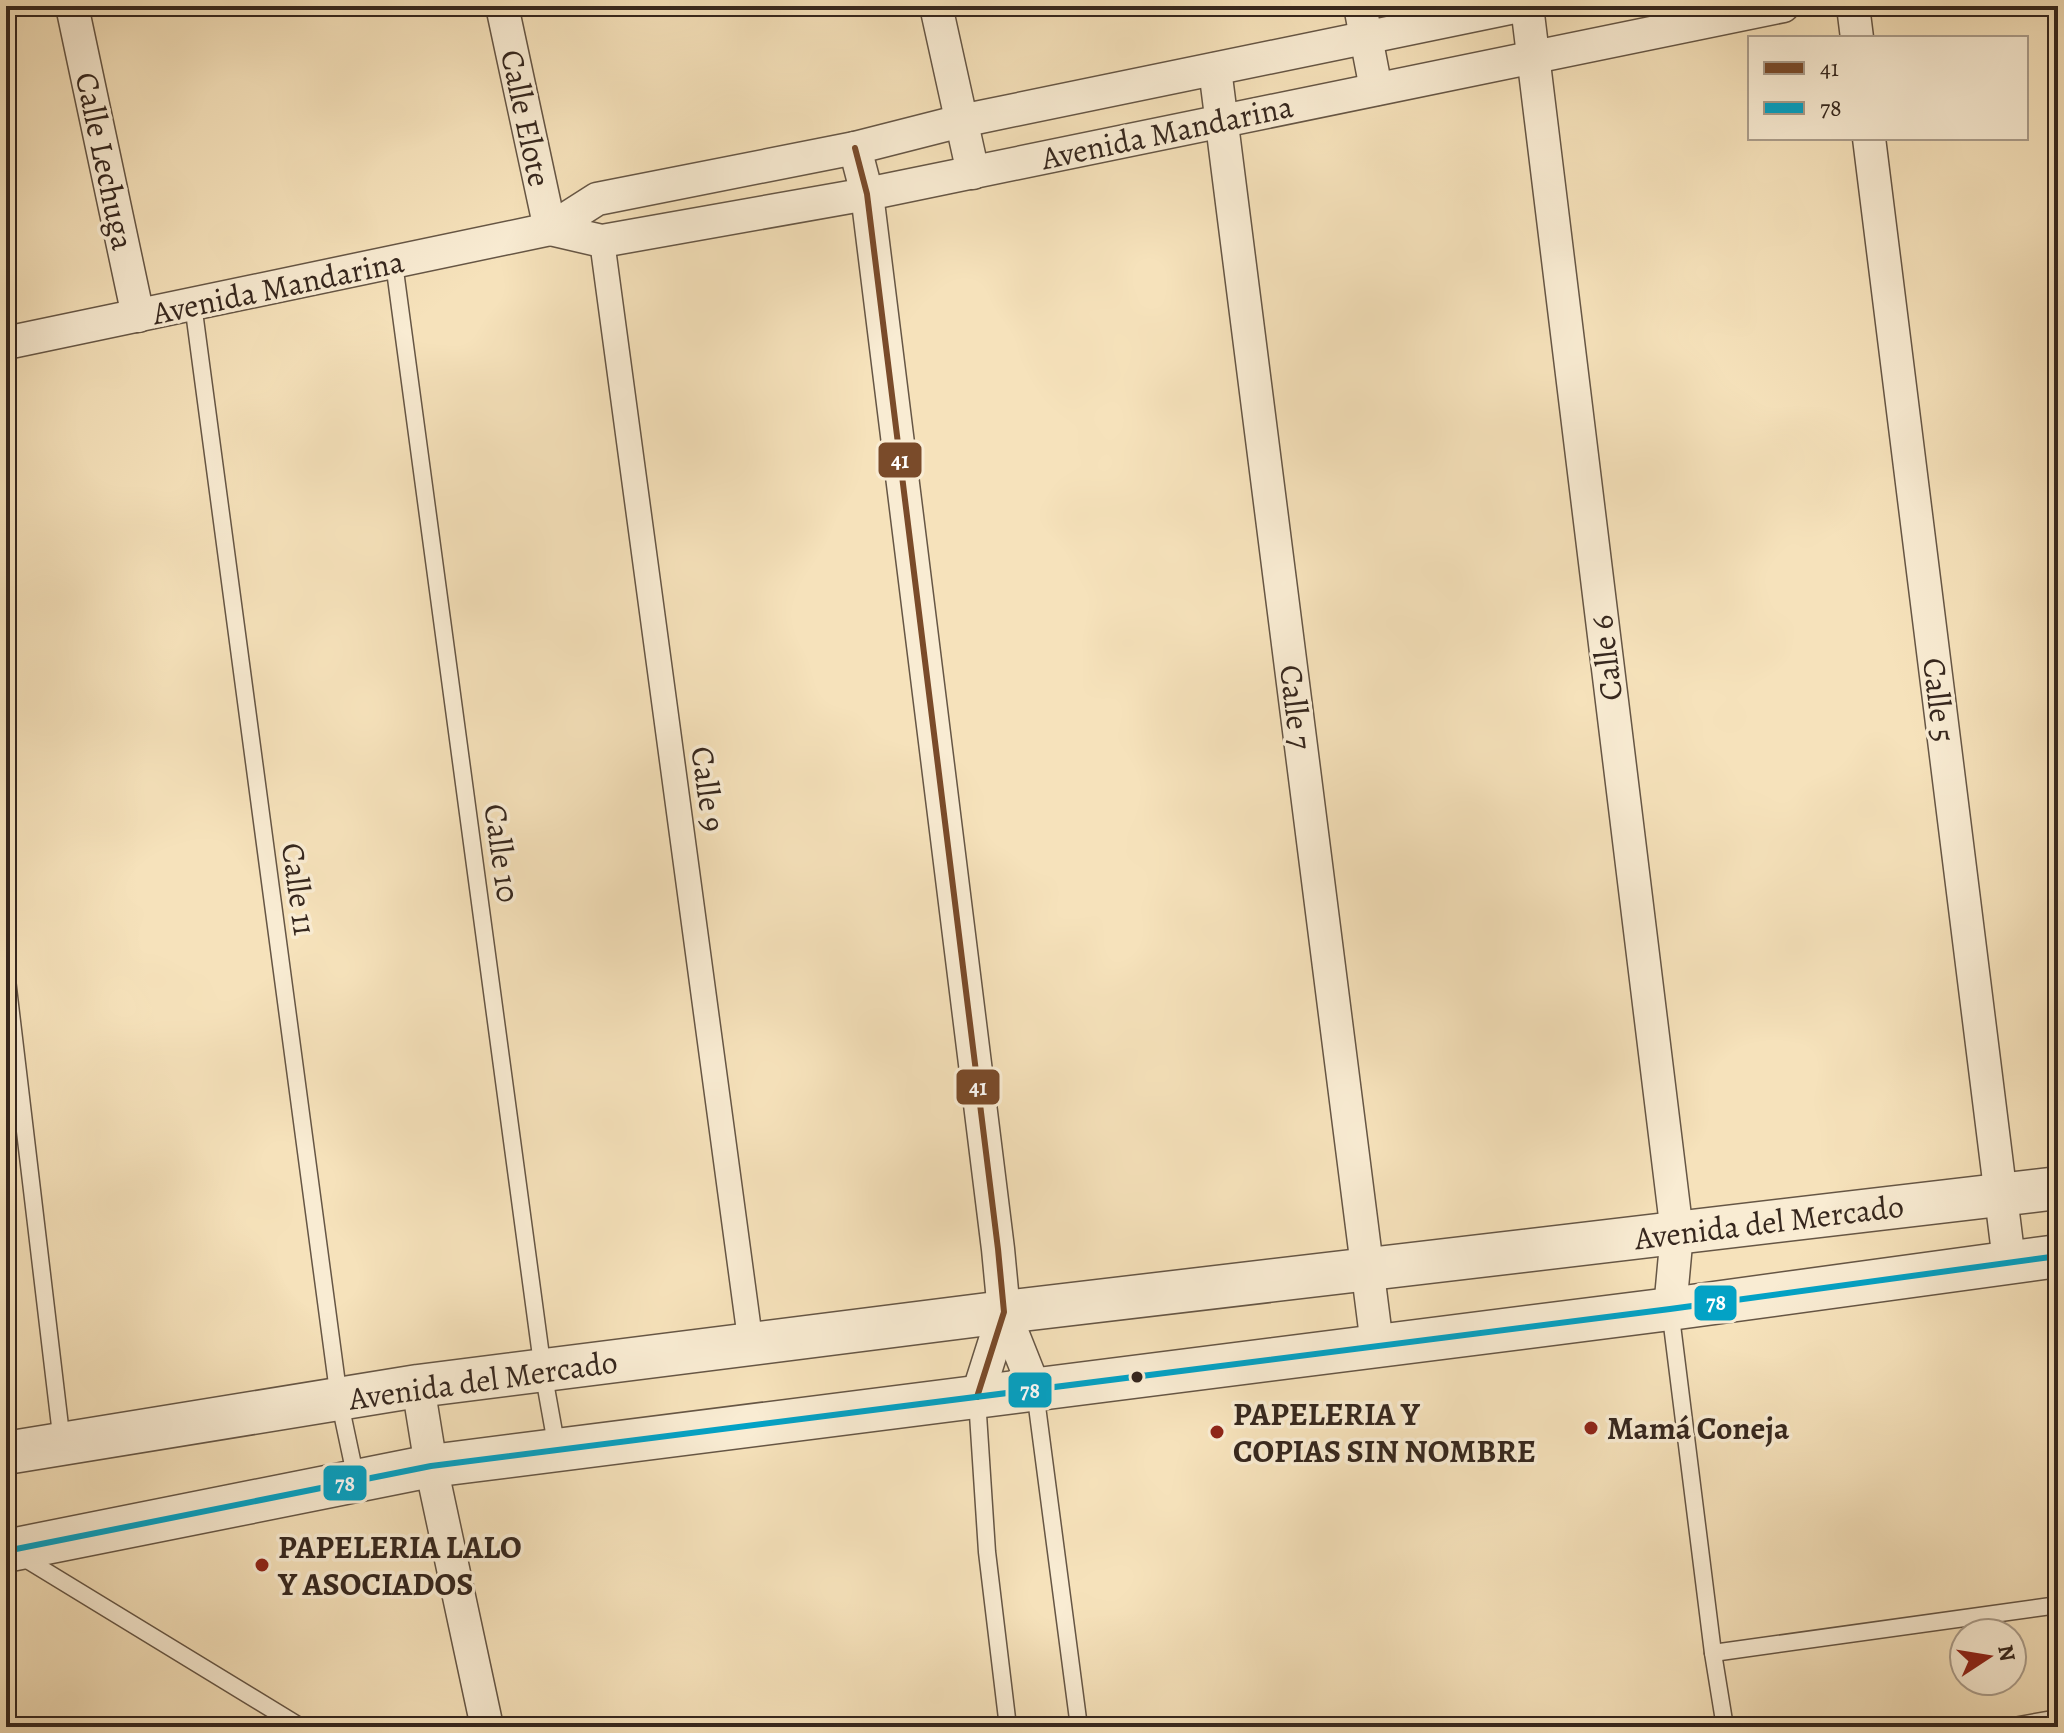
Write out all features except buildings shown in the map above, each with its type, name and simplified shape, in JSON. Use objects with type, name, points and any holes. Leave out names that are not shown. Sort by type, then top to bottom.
[{"type":"street","name":"Calle Lechuga","points":[[72,6],[138,316]]},
{"type":"street","name":"Calle Elote","points":[[502,6],[550,229]]},
{"type":"street","points":[[936,6],[973,173]]},
{"type":"street","name":"Avenida Mandarina","points":[[6,343],[550,229],[597,199],[855,148],[961,121],[1215,69],[1364,22],[1519,6]]},
{"type":"street","name":"Calle 6","points":[[1527,6],[1677,1233],[1670,1309]]},
{"type":"street","name":"Avenida Mandarina","points":[[550,229],[602,241],[867,194],[1783,6]]},
{"type":"street","points":[[1853,6],[1857,36]]},
{"type":"street","points":[[1364,22],[1376,89]]},
{"type":"street","name":"Calle 7","points":[[1215,69],[1377,1345]]},
{"type":"street","name":"Calle 5","points":[[1869,140],[2009,1261]]},
{"type":"street","points":[[855,148],[867,194],[1004,1312],[1035,1390]]},
{"type":"street","name":"Calle 9","points":[[602,241],[751,1346]]},
{"type":"street","name":"Avenida del Mercado","points":[[6,1453],[418,1386],[1004,1312],[2058,1188]]},
{"type":"street","points":[[8,1550],[431,1466],[1670,1309],[2058,1256]]},
{"type":"street","points":[[977,1397],[1004,1312]]},
{"type":"street","points":[[418,1386],[431,1466],[487,1727]]},
{"type":"lane","name":"Calle 10","points":[[394,263],[543,1371],[557,1450]]},
{"type":"lane","name":"Calle 11","points":[[193,304],[339,1399],[356,1480]]},
{"type":"lane","points":[[6,971],[62,1445]]},
{"type":"lane","points":[[1670,1309],[1725,1727]]},
{"type":"lane","points":[[1035,1390],[1079,1727]]},
{"type":"lane","points":[[977,1397],[987,1552],[1008,1727]]},
{"type":"lane","points":[[8,1550],[301,1727]]},
{"type":"lane","points":[[1713,1653],[2058,1605]]},
{"type":"lane","points":[[2008,1727],[2058,1718]]},
{"type":"transit line","name":"41","points":[[855,148],[867,194],[998,1249],[1004,1312],[977,1397]]},
{"type":"transit line","name":"78","points":[[6,1551],[431,1466],[1670,1309],[2058,1256]]},
{"type":"place","name":"Mamá Coneja","points":[[1591,1428]]},
{"type":"place","name":"PAPELERIA Y COPIAS SIN NOMBRE","points":[[1217,1432]]},
{"type":"place","name":"PAPELERIA LALO Y ASOCIADOS","points":[[262,1565]]}]
